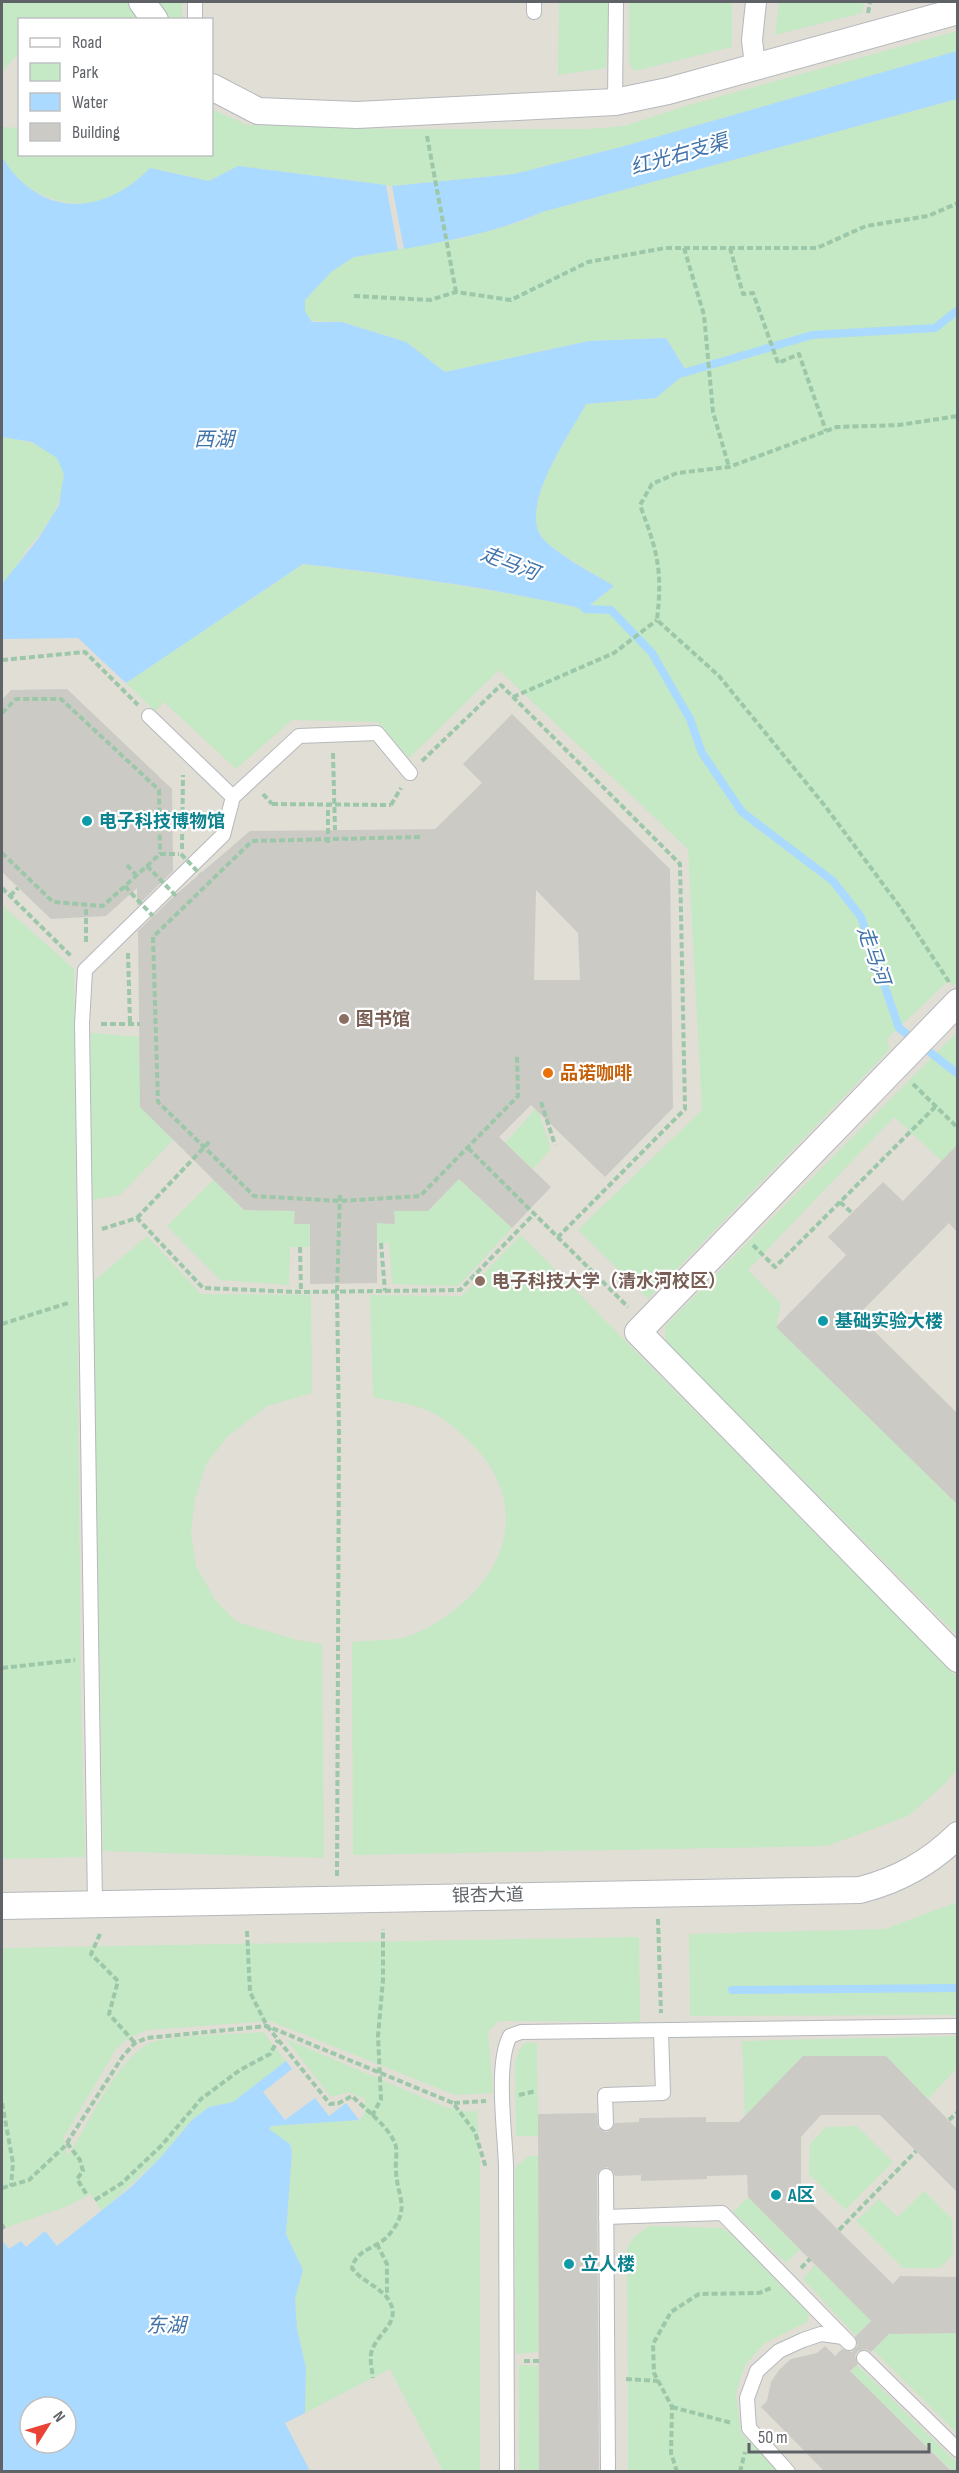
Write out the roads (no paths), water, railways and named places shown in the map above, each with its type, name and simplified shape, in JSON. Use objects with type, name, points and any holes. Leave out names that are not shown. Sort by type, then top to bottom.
[{"type":"street","points":[[142,2],[154,18]]},
{"type":"street","points":[[755,65],[752,40],[756,2]]},
{"type":"street","points":[[213,88],[258,111],[357,115],[615,102],[668,91],[755,65],[957,11]]},
{"type":"street","points":[[953,1002],[901,1061],[638,1332],[957,1659]]},
{"type":"street","name":"银杏大道","points":[[2,1906],[860,1890],[889,1882],[925,1864],[957,1835]]},
{"type":"lane","points":[[195,2],[195,18]]},
{"type":"lane","points":[[615,102],[616,2]]},
{"type":"lane","points":[[149,716],[233,797]]},
{"type":"lane","points":[[95,1905],[82,1024],[85,970],[223,835],[233,797],[299,736],[377,734],[410,773]]},
{"type":"lane","points":[[507,2472],[506,2165],[502,2100],[504,2046],[510,2036],[521,2032],[661,2032],[957,2026]]},
{"type":"lane","points":[[606,2123],[605,2095],[663,2093],[661,2032]]},
{"type":"lane","points":[[606,2176],[608,2472]]},
{"type":"lane","points":[[606,2217],[722,2213],[846,2340],[820,2334],[802,2340],[779,2351],[757,2371],[747,2398],[749,2428],[788,2472]]},
{"type":"lane","points":[[864,2358],[957,2450]]},
{"type":"water","name":"红光右支渠","points":[[957,51],[957,99],[542,212],[491,230],[404,249],[392,186],[514,174],[621,147]]},
{"type":"water","name":"西湖","points":[[2,157],[17,177],[34,191],[53,200],[72,204],[92,202],[112,196],[132,184],[150,168],[209,181],[238,166],[386,185],[398,250],[354,257],[331,272],[305,300],[305,311],[312,322],[342,322],[406,342],[445,372],[589,341],[666,338],[687,372],[656,398],[586,404],[550,469],[537,506],[536,522],[546,542],[575,563],[614,586],[585,609],[445,583],[303,564],[126,683],[78,638],[2,639],[2,584],[38,539],[59,505],[64,474],[57,458],[32,442],[2,437]]},
{"type":"water","name":"东湖","points":[[286,2061],[292,2069],[263,2092],[285,2120],[315,2098],[329,2116],[346,2103],[359,2120],[271,2126],[269,2129],[290,2144],[292,2152],[286,2234],[303,2270],[295,2299],[297,2329],[306,2368],[305,2413],[285,2423],[310,2471],[2,2471],[2,2240],[9,2249],[21,2241],[26,2247],[45,2231],[57,2246],[131,2187],[160,2158],[192,2120],[209,2107],[233,2102]]},
{"type":"waterway","name":"走马河","points":[[680,374],[812,335],[935,328],[958,310]]},
{"type":"waterway","name":"走马河","points":[[578,602],[585,609],[611,610],[652,653],[690,719],[702,753],[742,812],[833,881],[861,917],[899,1028],[958,1074]]},
{"type":"waterway","points":[[732,1990],[958,1988]]},
{"type":"place","name":"电子科技博物馆","points":[[87,821]]},
{"type":"place","name":"图书馆","points":[[344,1019]]},
{"type":"place","name":"品诺咖啡","points":[[548,1073]]},
{"type":"place","name":"电子科技大学（清水河校区）","points":[[480,1281]]},
{"type":"place","name":"基础实验大楼","points":[[823,1321]]},
{"type":"place","name":"A区","points":[[776,2195]]},
{"type":"place","name":"立人楼","points":[[569,2264]]}]
